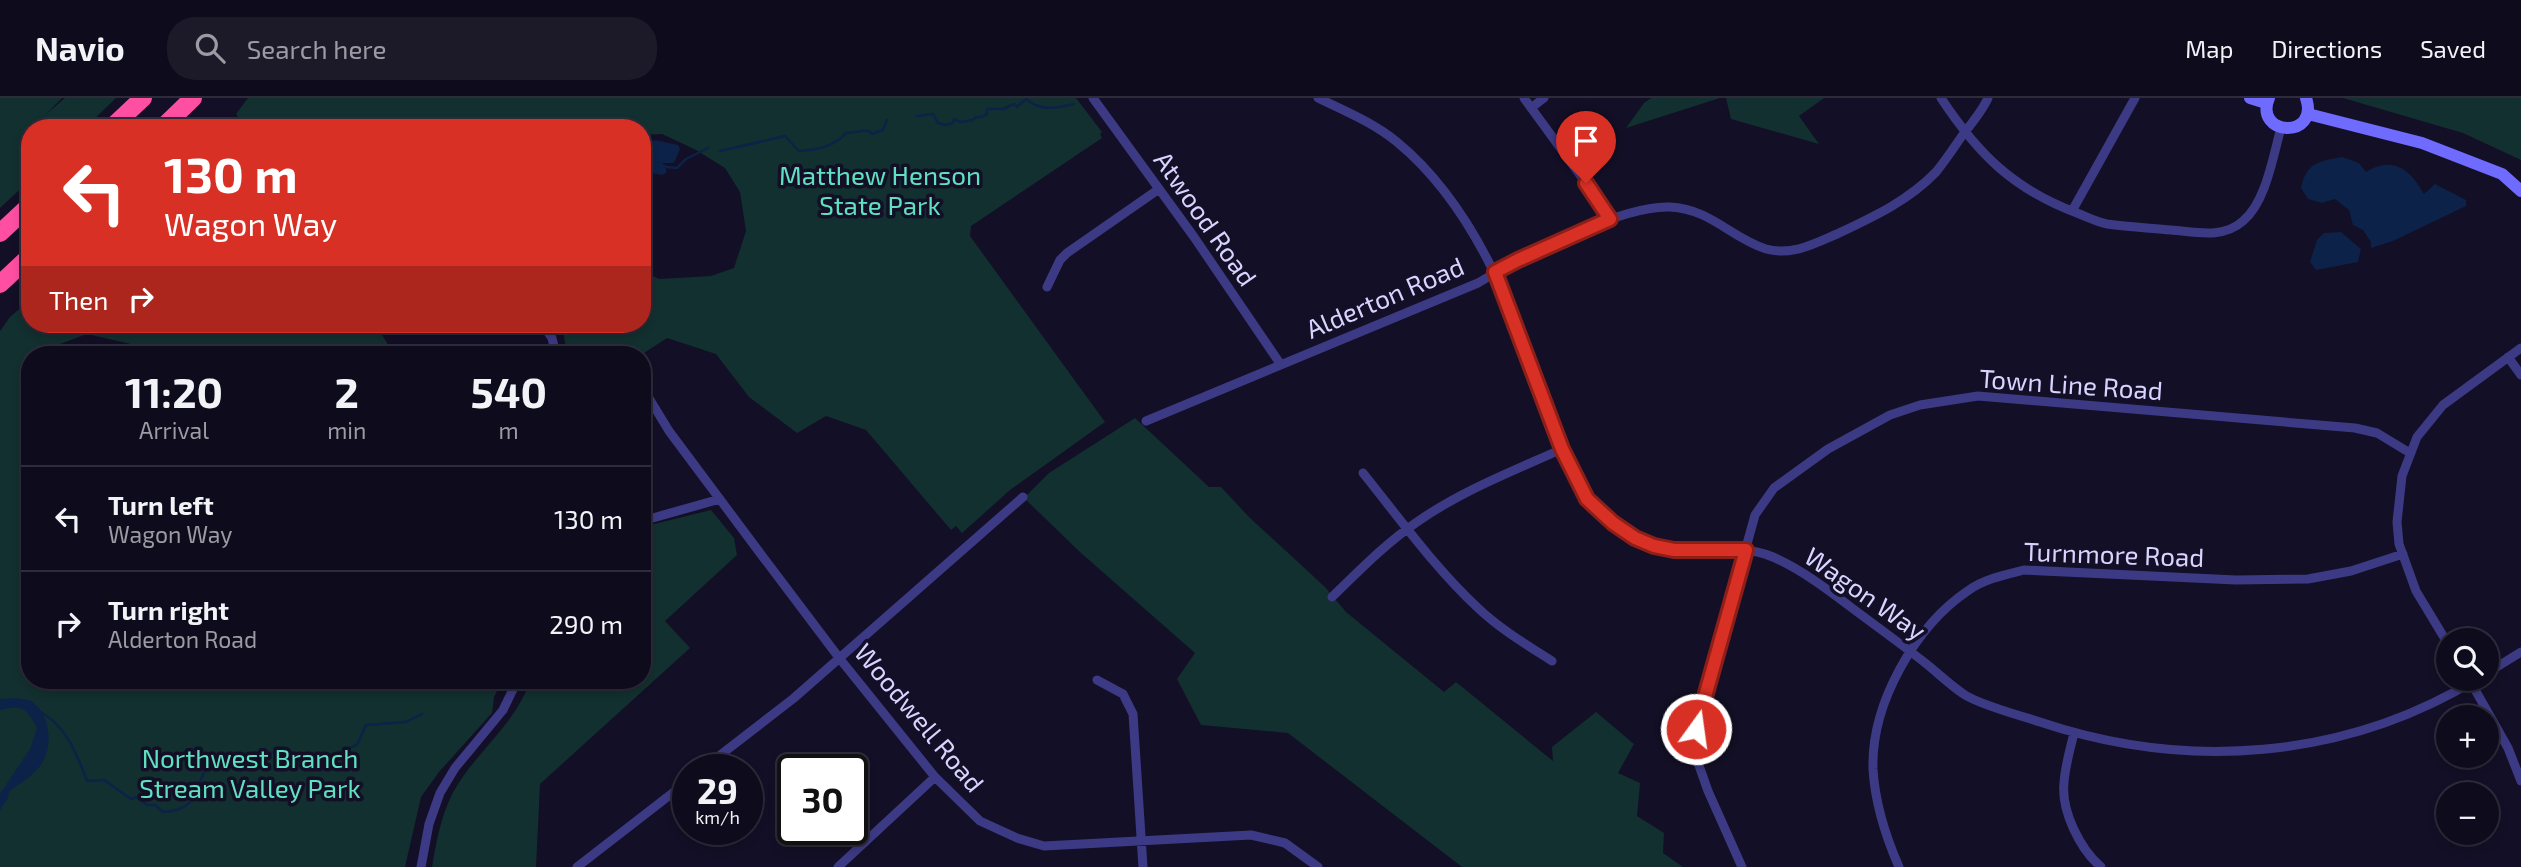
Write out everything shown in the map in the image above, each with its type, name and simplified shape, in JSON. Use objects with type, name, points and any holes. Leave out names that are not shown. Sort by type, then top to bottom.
[{"type":"highway","points":[[120,119],[142,98]]},
{"type":"highway","points":[[171,119],[192,98]]},
{"type":"highway","points":[[0,233],[21,213]]},
{"type":"highway","points":[[0,284],[21,264]]},
{"type":"street","name":"Atwood Road","points":[[1093,98],[1160,189],[1281,365]]},
{"type":"street","name":"Wagon Way","points":[[1318,98],[1357,116],[1397,142],[1448,197],[1495,272],[1562,449],[1587,499],[1613,523],[1635,538],[1674,550],[1746,550],[1770,556],[1804,572],[1967,696],[2074,733],[2127,746],[2162,751],[2213,753],[2272,749],[2366,730],[2421,709],[2453,691]]},
{"type":"street","points":[[1524,98],[1610,219]]},
{"type":"street","points":[[1531,108],[1545,98]]},
{"type":"street","points":[[1941,98],[1964,133],[1990,161],[2045,200],[2105,223],[2207,233],[2225,232],[2244,221],[2260,201],[2281,128]]},
{"type":"street","name":"Alderton Road","points":[[1146,421],[1478,283],[1518,260],[1610,219],[1653,208],[1688,209],[1705,215],[1751,243],[1767,249],[1785,252],[1806,248],[1886,211],[1907,197],[1937,170],[1988,98]]},
{"type":"street","points":[[2072,211],[2135,98]]},
{"type":"street","points":[[2250,98],[2267,100],[2267,113],[2272,123],[2281,128],[2298,127],[2308,114],[2306,98]]},
{"type":"street","points":[[2308,114],[2422,143],[2502,174],[2521,191]]},
{"type":"street","points":[[1047,287],[1060,260],[1067,253],[1160,189]]},
{"type":"street","points":[[2438,628],[2416,591],[2403,554],[2397,522],[2402,476],[2417,437],[2443,405],[2521,348]]},
{"type":"street","points":[[2508,357],[2521,375]]},
{"type":"street","name":"Town Line Road","points":[[1742,867],[1696,757],[1696,729],[1755,515],[1774,488],[1828,449],[1890,415],[1942,401],[1978,396],[2355,428],[2377,433],[2410,453]]},
{"type":"street","name":"Woodwell Road","points":[[651,401],[669,431],[840,659],[935,777],[980,821],[1017,838],[1044,846],[1251,835],[1285,843],[1318,867]]},
{"type":"street","points":[[1332,597],[1408,529],[1471,490],[1562,449]]},
{"type":"street","points":[[1363,473],[1443,573],[1479,610],[1552,662]]},
{"type":"street","points":[[721,754],[840,659],[1023,498]]},
{"type":"street","points":[[651,518],[720,499]]},
{"type":"street","name":"Turnmore Road","points":[[1899,867],[1883,830],[1876,800],[1873,767],[1876,734],[1885,700],[1911,652],[1937,617],[1969,590],[1994,577],[2024,570],[2236,580],[2308,579],[2351,571],[2403,554]]},
{"type":"street","points":[[2499,666],[2521,652]]},
{"type":"street","points":[[1097,680],[1123,694],[1133,714],[1143,867]]},
{"type":"street","points":[[421,867],[429,824],[440,793],[455,768],[502,710],[513,689]]},
{"type":"street","points":[[2478,691],[2508,748],[2521,781]]},
{"type":"street","points":[[2074,733],[2063,784],[2065,803],[2076,835],[2101,867]]},
{"type":"street","points":[[838,867],[935,777]]},
{"type":"street","points":[[577,867],[672,793]]},
{"type":"green space","points":[[0,98],[62,98],[45,115],[65,98],[116,98],[94,119],[21,119],[21,188],[0,208]]},
{"type":"green space","name":"Matthew Henson State Park","points":[[248,98],[1076,98],[1102,132],[1102,138],[971,226],[970,236],[1105,422],[1010,490],[962,533],[956,526],[951,530],[866,430],[826,416],[797,433],[749,397],[716,354],[667,338],[651,348],[651,346],[566,346],[563,333],[651,333],[651,275],[659,279],[711,276],[734,268],[746,231],[740,192],[725,168],[662,134],[651,135],[651,119],[239,119],[236,114]]},
{"type":"green space","points":[[1651,98],[1720,98],[1626,128],[1644,103]]},
{"type":"green space","points":[[1726,98],[1824,98],[1799,116],[1819,144],[1731,119]]},
{"type":"green space","points":[[2343,98],[2521,98],[2521,160],[2463,133]]},
{"type":"green space","name":"Northwest Branch Stream Valley Park","points":[[21,308],[21,333],[381,333],[389,346],[140,346],[87,334],[54,346],[21,346],[21,689],[498,689],[492,713],[439,772],[421,797],[405,867],[0,867],[0,331]]},
{"type":"green space","points":[[1135,418],[1209,487],[1221,487],[1249,517],[1325,587],[1346,612],[1444,692],[1456,682],[1553,761],[1552,747],[1596,712],[1634,744],[1618,773],[1640,783],[1637,816],[1664,833],[1663,853],[1683,867],[1462,867],[1288,733],[1201,725],[1177,679],[1195,653],[1081,553],[1024,498],[1049,473]]},
{"type":"green space","points":[[711,510],[734,538],[737,555],[665,621],[690,648],[651,683],[651,525]]},
{"type":"green space","points":[[527,689],[645,689],[540,784],[536,867],[432,867],[441,824],[452,794]]},
{"type":"water","points":[[655,140],[678,145],[680,149],[674,163],[659,163],[666,169],[666,173],[662,175],[651,173],[651,142]]},
{"type":"water","points":[[2342,157],[2359,163],[2366,172],[2376,167],[2393,165],[2407,172],[2424,194],[2435,184],[2466,200],[2466,206],[2393,241],[2371,248],[2371,242],[2363,230],[2353,225],[2349,210],[2335,199],[2322,203],[2308,199],[2301,188],[2310,168]]},
{"type":"water","points":[[2341,232],[2361,249],[2358,262],[2316,270],[2310,262],[2317,240],[2324,233]]},
{"type":"water","points":[[0,699],[30,700],[38,707],[46,723],[49,741],[40,766],[9,791],[0,810],[0,794],[30,749],[37,728],[23,709],[14,707],[0,710]]},
{"type":"waterway","points":[[917,116],[933,114],[938,123],[945,125],[953,123],[954,119],[960,122],[981,117],[987,114],[987,109],[1003,109],[1014,104],[1017,107],[1026,99],[1043,107],[1055,108],[1074,104]]},
{"type":"waterway","points":[[720,151],[785,136],[799,151],[818,149],[836,142],[846,133],[869,131],[872,134],[883,130],[887,120]]},
{"type":"waterway","points":[[659,163],[677,168],[686,159],[708,148]]},
{"type":"waterway","points":[[39,711],[64,732],[87,781],[104,780],[131,799],[137,797],[163,812],[174,811],[188,804],[207,767],[222,753],[242,759],[250,767],[258,763],[257,753],[266,751],[310,764],[357,745],[366,725],[406,722],[422,714]]},
{"type":"route","points":[[1586,183],[1610,219],[1495,272],[1562,449],[1587,499],[1613,523],[1635,538],[1654,546],[1674,550],[1746,550],[1706,685],[1696,729]]}]
